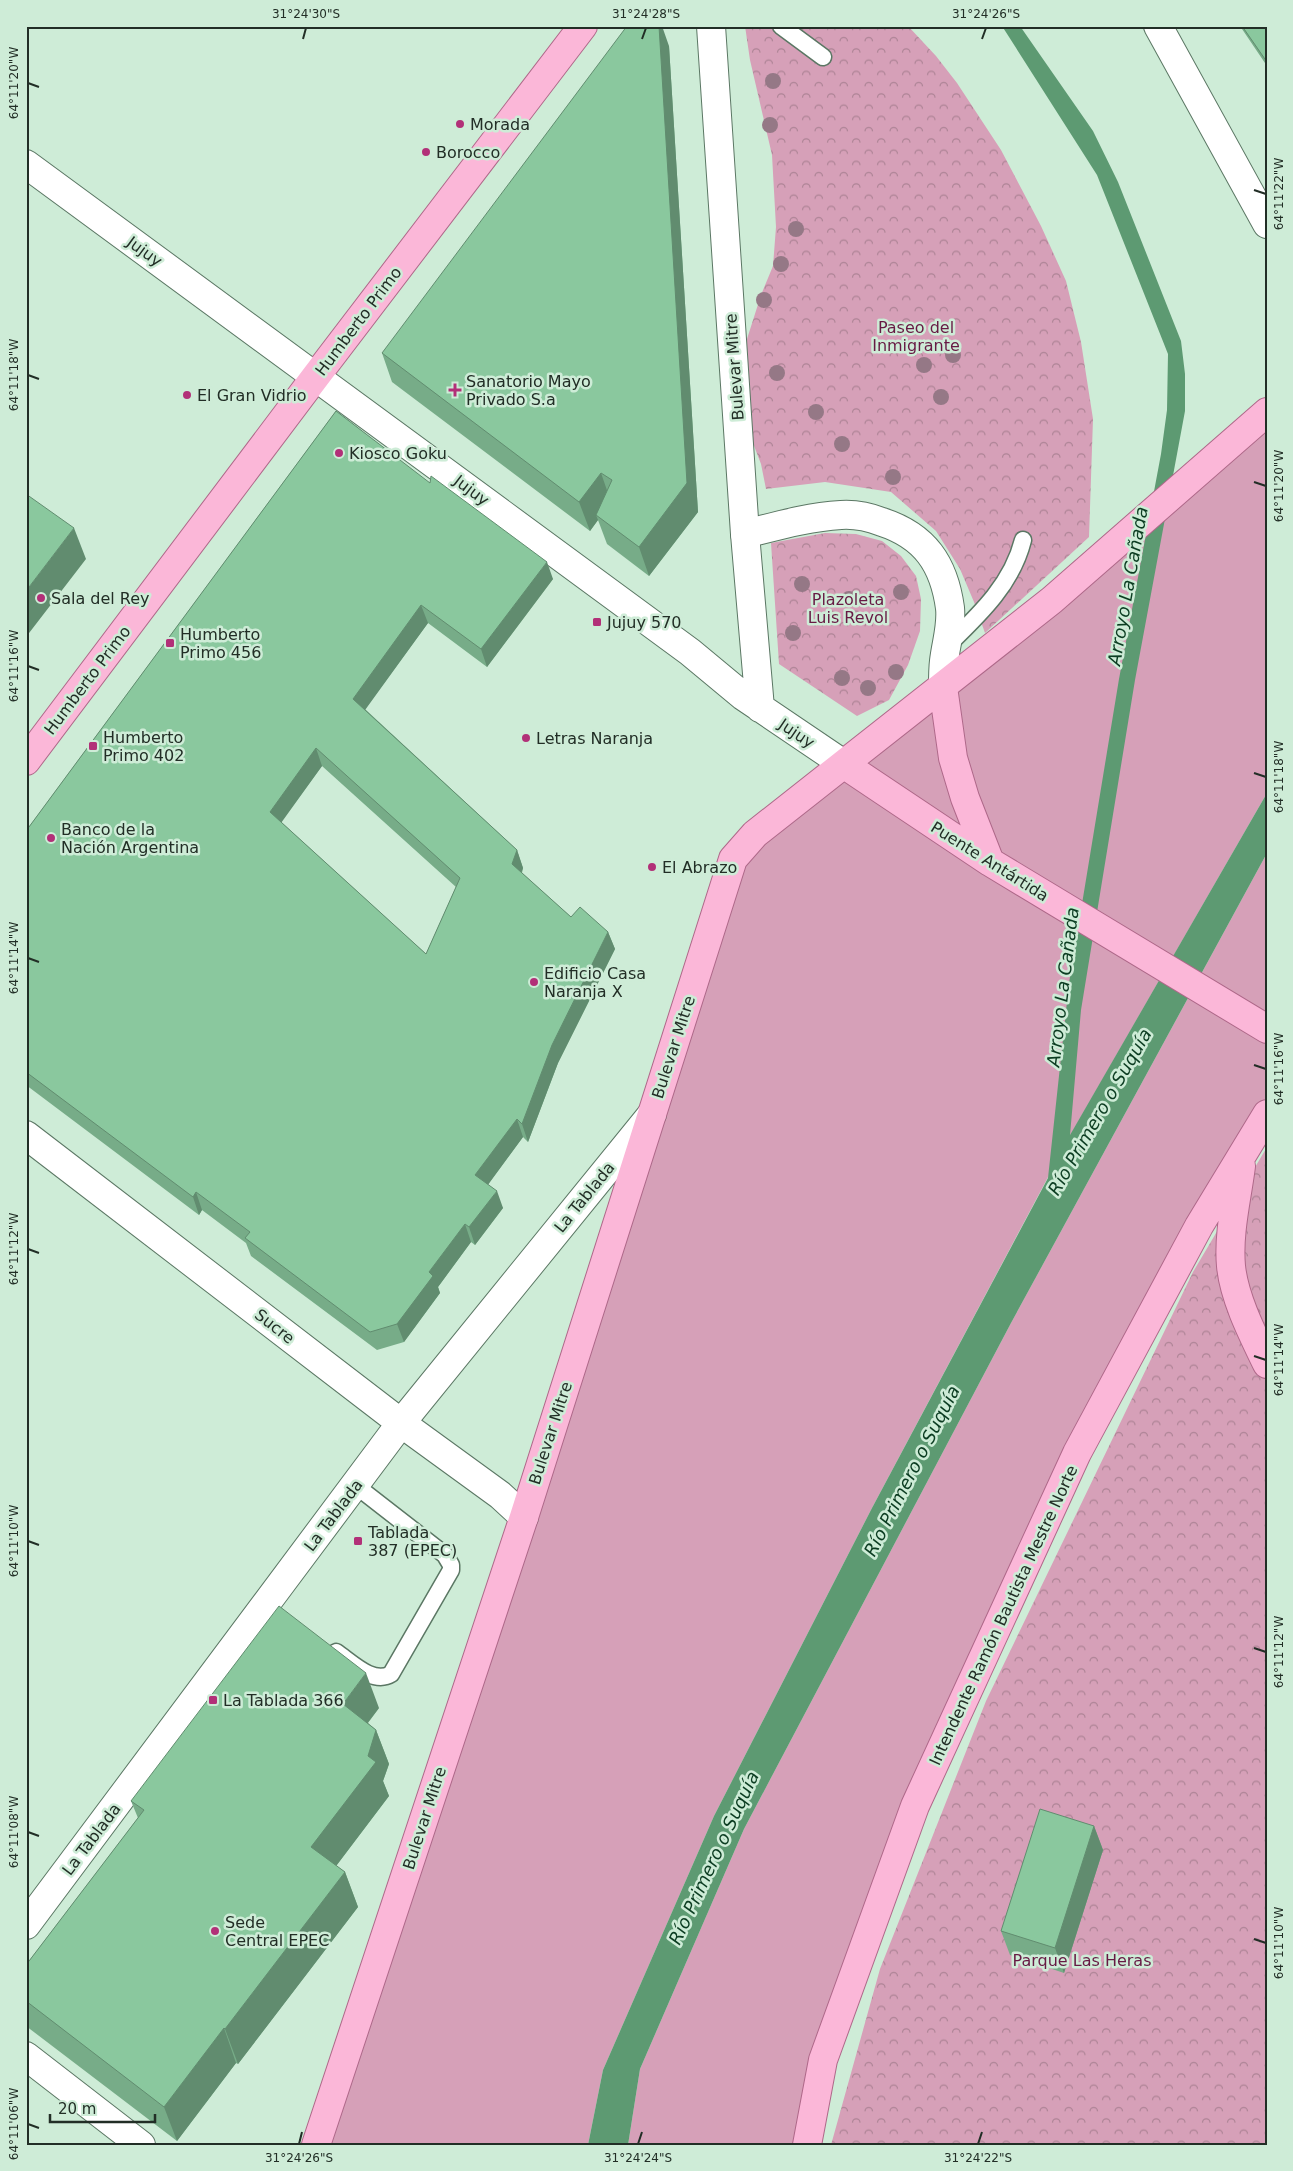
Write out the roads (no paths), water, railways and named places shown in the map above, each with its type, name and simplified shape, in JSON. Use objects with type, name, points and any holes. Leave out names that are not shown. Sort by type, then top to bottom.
[{"type":"main road","name":"Humberto Primo","points":[[31,744],[584,26]]},
{"type":"main road","name":"Bulevar Mitre","points":[[316,2145],[524,1517],[733,859],[755,834],[1052,600],[1267,412]]},
{"type":"main road","points":[[943,687],[953,758],[965,798],[990,862]]},
{"type":"main road","name":"Puente Antártida","points":[[844,765],[990,862],[1267,1029]]},
{"type":"main road","name":"Intendente Ramón Bautista Mestre Norte","points":[[807,2145],[823,2060],[915,1806],[1077,1453],[1199,1226],[1267,1114]]},
{"type":"main road","points":[[1244,1152],[1232,1229],[1231,1267],[1245,1318],[1267,1364]]},
{"type":"street","name":"Bulevar Mitre","points":[[711,26],[745,534],[760,708]]},
{"type":"street","points":[[1158,26],[1267,224]]},
{"type":"street","name":"Jujuy","points":[[26,164],[683,646],[760,708],[844,765]]},
{"type":"street","points":[[745,534],[795,521],[842,515],[870,518],[906,530],[932,555],[942,574],[950,610],[943,687]]},
{"type":"street","name":"La Tablada","points":[[26,1925],[275,1607],[355,1485],[401,1423],[652,1114]]},
{"type":"street","name":"Sucre","points":[[26,1135],[401,1423],[500,1495],[524,1517]]},
{"type":"street","points":[[26,2056],[141,2145]]},
{"type":"lane","points":[[781,26],[823,56]]},
{"type":"lane","points":[[947,646],[989,604],[1009,576],[1019,555],[1023,540]]},
{"type":"lane","points":[[324,1644],[373,1677],[382,1678],[391,1674],[451,1570],[451,1564],[445,1555],[355,1485]]},
{"type":"water","name":"Río Primero o Suquía","points":[[1002,26],[1020,26],[1093,131],[1118,182],[1181,341],[1185,374],[1185,411],[1135,680],[1081,1010],[1070,1135],[1267,793],[1267,853],[1011,1323],[744,1829],[640,2069],[628,2145],[588,2145],[603,2070],[714,1816],[872,1508],[1048,1178],[1069,983],[1119,679],[1161,454],[1167,410],[1168,354],[1097,175]]},
{"type":"place","name":"Morada","points":[[460,124]]},
{"type":"place","name":"Borocco","points":[[426,152]]},
{"type":"place","name":"Sanatorio Mayo Privado S.a","points":[[455,390]]},
{"type":"place","name":"El Gran Vidrio","points":[[187,395]]},
{"type":"place","name":"Kiosco Goku","points":[[339,453]]},
{"type":"place","name":"Sala del Rey","points":[[41,598]]},
{"type":"place","name":"Jujuy 570","points":[[597,622]]},
{"type":"place","name":"Humberto Primo 456","points":[[170,643]]},
{"type":"place","name":"Letras Naranja","points":[[526,738]]},
{"type":"place","name":"Humberto Primo 402","points":[[93,746]]},
{"type":"place","name":"Banco de la Nación Argentina","points":[[51,838]]},
{"type":"place","name":"El Abrazo","points":[[652,867]]},
{"type":"place","name":"Edificio Casa Naranja X","points":[[534,982]]},
{"type":"place","name":"Tablada 387 (EPEC)","points":[[358,1541]]},
{"type":"place","name":"La Tablada 366","points":[[213,1700]]},
{"type":"place","name":"Sede Central EPEC","points":[[215,1931]]},
{"type":"park label","name":"Paseo del Inmigrante","points":[[916,336]]},
{"type":"park label","name":"Plazoleta Luis Revol","points":[[848,608]]},
{"type":"park label","name":"Parque Las Heras","points":[[1082,1960]]},
{"type":"water label","name":"Arroyo La Cañada","points":[[1128,586]]},
{"type":"water label","name":"Arroyo La Cañada","points":[[1063,987]]}]
